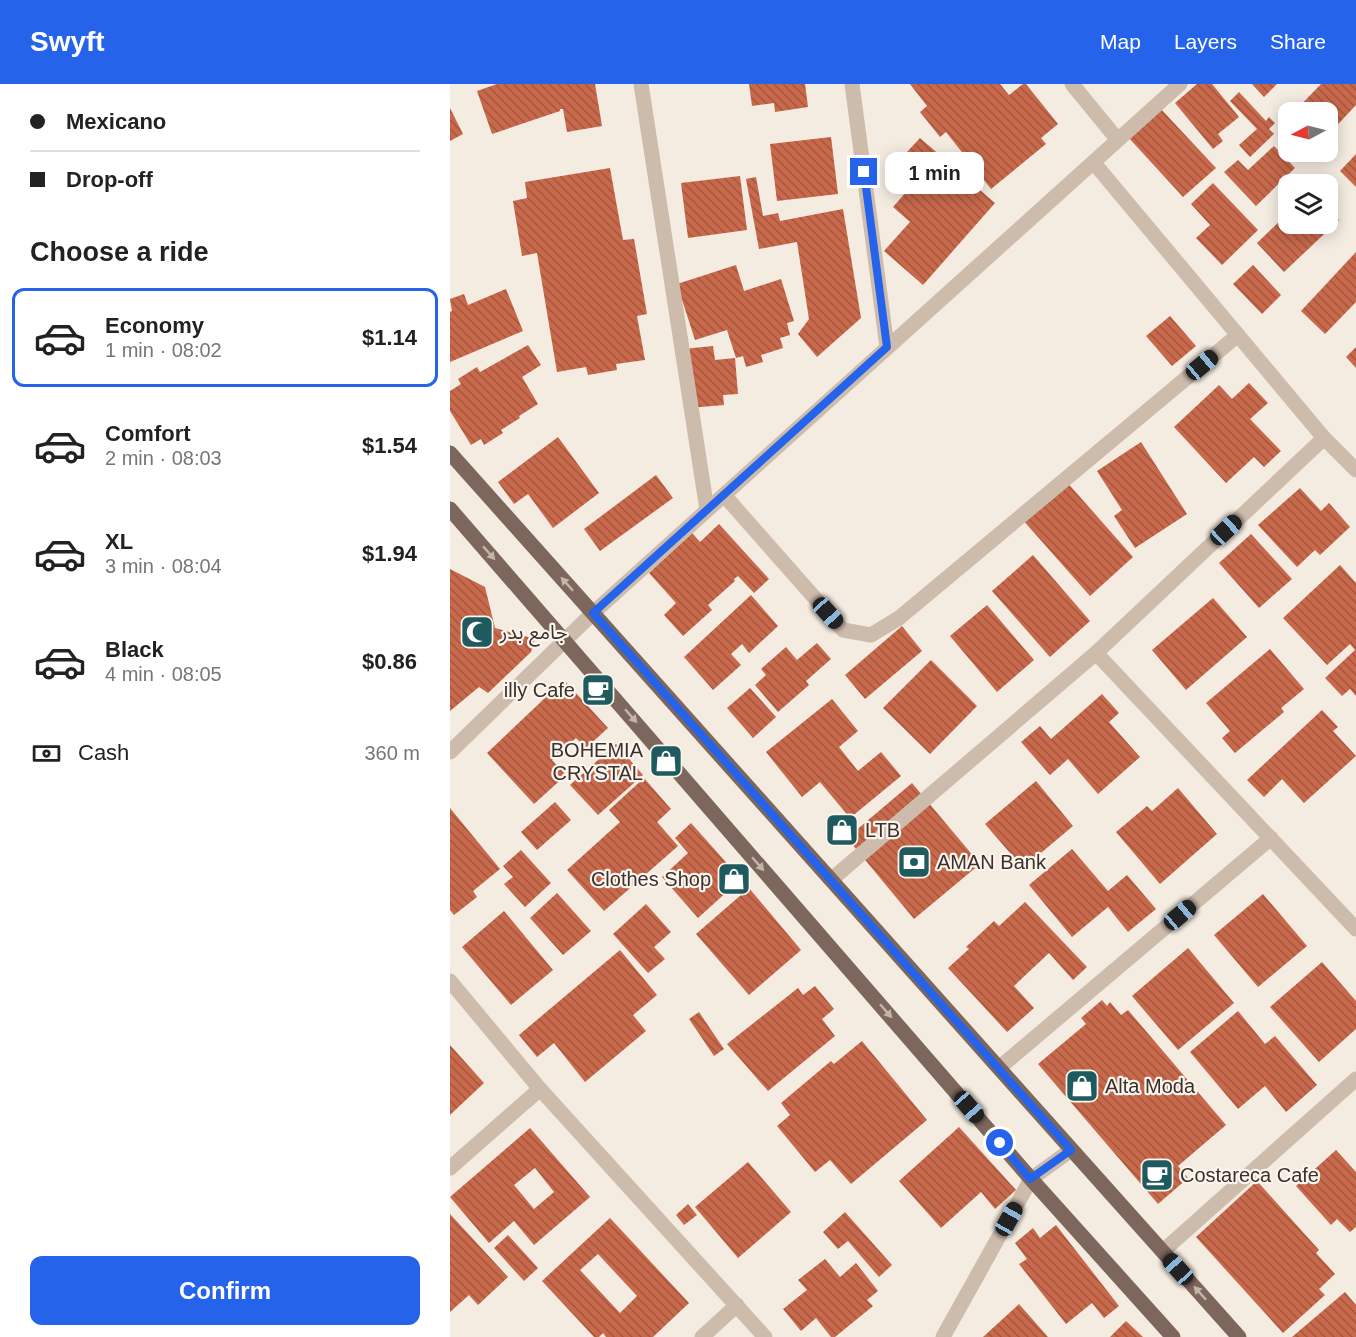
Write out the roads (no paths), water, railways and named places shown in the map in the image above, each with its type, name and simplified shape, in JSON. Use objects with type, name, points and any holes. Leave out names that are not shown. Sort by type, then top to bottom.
[{"type":"main road","points":[[450,453],[1239,1337]]},
{"type":"main road","points":[[450,509],[1030,1179],[1173,1337]]},
{"type":"street","points":[[641,84],[707,510]]},
{"type":"street","points":[[852,84],[887,347]]},
{"type":"street","points":[[1072,84],[1117,138]]},
{"type":"street","points":[[450,752],[593,613],[1094,163],[1117,138],[1180,84]]},
{"type":"street","points":[[1094,163],[1324,438],[1356,470]]},
{"type":"street","points":[[724,495],[843,630],[871,635],[899,618],[1238,335]]},
{"type":"street","points":[[832,879],[1096,653],[1324,438]]},
{"type":"street","points":[[1096,653],[1356,929]]},
{"type":"street","points":[[999,1068],[1271,838]]},
{"type":"street","points":[[450,981],[540,1089],[765,1337]]},
{"type":"street","points":[[1162,1251],[1356,1079]]},
{"type":"street","points":[[450,1168],[540,1089]]},
{"type":"street","points":[[943,1337],[1030,1179],[1071,1150]]},
{"type":"street","points":[[702,1337],[737,1305]]},
{"type":"place","name":"جامع بدر","points":[[477,632]]},
{"type":"place","name":"illy Cafe","points":[[598,690]]},
{"type":"place","name":"BOHEMIA CRYSTAL","points":[[666,761]]},
{"type":"place","name":"LTB","points":[[842,830]]},
{"type":"place","name":"AMAN Bank","points":[[914,862]]},
{"type":"place","name":"Clothes Shop","points":[[734,879]]},
{"type":"place","name":"Alta Moda","points":[[1082,1086]]},
{"type":"place","name":"Costareca Cafe","points":[[1157,1175]]}]
